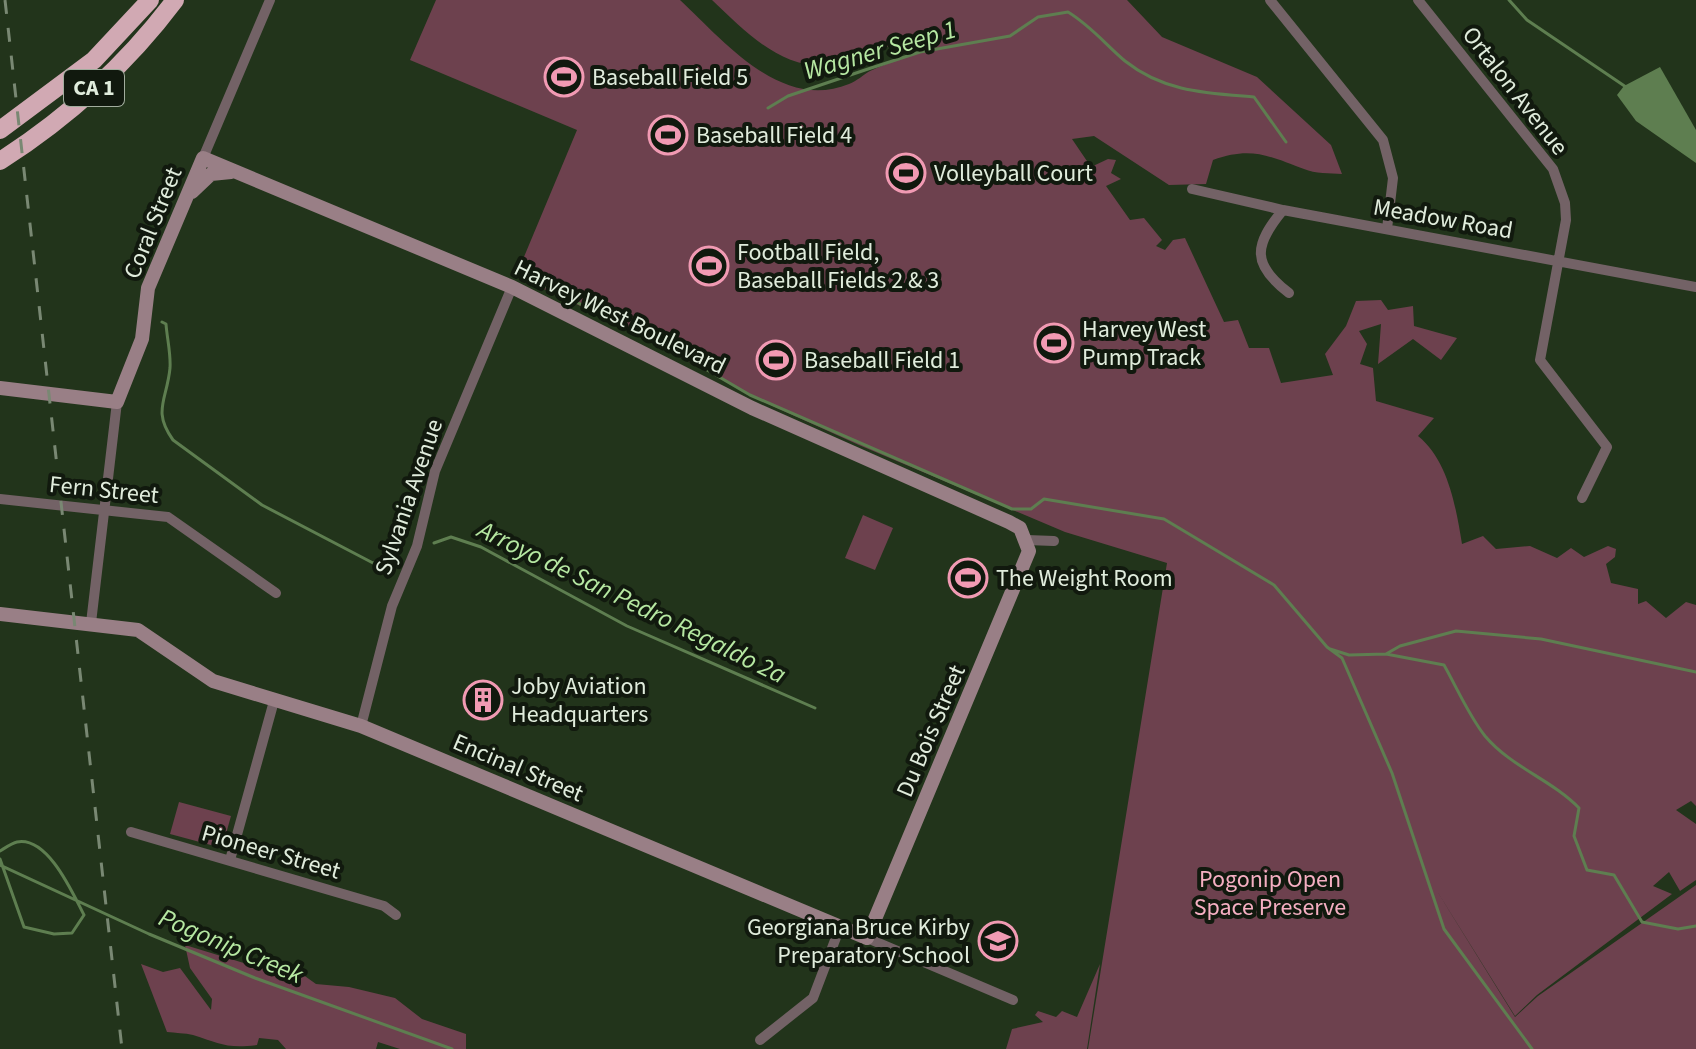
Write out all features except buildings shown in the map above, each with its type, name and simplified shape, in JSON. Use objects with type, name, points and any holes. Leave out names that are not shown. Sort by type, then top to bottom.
[{"type":"highway","name":"CA 1","points":[[0,130],[94,60],[150,0]]},
{"type":"highway","name":"CA 1","points":[[0,161],[59,119],[105,78],[135,49],[175,0]]},
{"type":"street","name":"Coral Street","points":[[117,402],[142,339],[148,288],[270,0]]},
{"type":"street","points":[[1270,0],[1383,140],[1393,178],[1387,229]]},
{"type":"street","name":"Ortalon Avenue","points":[[1418,0],[1553,169],[1565,203],[1559,261],[1540,360],[1607,447],[1582,498]]},
{"type":"street","name":"Harvey West Boulevard","points":[[203,158],[512,287],[752,408],[1009,522],[1020,528],[1027,540]]},
{"type":"street","points":[[188,195],[211,174],[240,173]]},
{"type":"street","name":"Meadow Road","points":[[1192,189],[1283,210],[1696,287]]},
{"type":"street","points":[[1283,210],[1262,239],[1260,254],[1265,270],[1289,293]]},
{"type":"street","name":"Sylvania Avenue","points":[[361,726],[392,606],[417,546],[435,471],[512,287]]},
{"type":"street","points":[[0,388],[117,402],[91,623]]},
{"type":"street","name":"Fern Street","points":[[0,499],[168,517],[276,593]]},
{"type":"street","points":[[1027,540],[1054,541]]},
{"type":"street","name":"Du Bois Street","points":[[867,938],[1026,563],[1027,540]]},
{"type":"street","name":"Encinal Street","points":[[0,614],[138,630],[213,681],[361,726],[1013,1000]]},
{"type":"street","points":[[230,860],[274,701]]},
{"type":"street","name":"Pioneer Street","points":[[131,832],[384,906],[396,915]]},
{"type":"street","points":[[760,1040],[813,998],[840,927]]},
{"type":"green space","name":"Pogonip Open Space Preserve","points":[[436,0],[680,0],[755,68],[800,88],[824,90],[849,84],[878,67],[934,46],[938,31],[906,39],[857,59],[834,65],[814,65],[776,53],[743,29],[712,0],[1127,0],[1162,37],[1257,77],[1331,145],[1342,174],[1313,172],[1249,153],[1213,160],[1206,184],[1169,185],[1094,136],[1072,139],[1091,167],[1108,159],[1116,160],[1111,173],[1121,179],[1106,186],[1130,220],[1144,218],[1162,240],[1156,246],[1165,250],[1173,240],[1185,238],[1224,322],[1238,320],[1249,348],[1269,348],[1281,383],[1333,375],[1325,354],[1346,326],[1356,301],[1381,300],[1388,310],[1413,306],[1414,326],[1457,338],[1441,360],[1413,339],[1378,364],[1381,324],[1359,331],[1367,344],[1360,364],[1373,368],[1376,401],[1434,418],[1418,436],[1444,471],[1462,544],[1483,536],[1496,549],[1530,546],[1557,558],[1571,548],[1584,557],[1608,546],[1616,549],[1615,557],[1606,564],[1611,583],[1638,589],[1638,604],[1646,601],[1666,618],[1686,602],[1696,605],[1696,806],[1691,801],[1676,810],[1696,824],[1696,880],[1680,891],[1669,872],[1653,886],[1672,894],[1537,995],[1515,1016],[1435,888],[1515,1017],[1538,996],[1696,885],[1696,1049],[1088,1049],[1167,563],[1065,532],[859,445],[764,402],[621,325],[516,276],[577,130],[410,60]]},
{"type":"green space","points":[[863,515],[893,528],[875,570],[845,558]]},
{"type":"green space","points":[[179,802],[231,816],[222,848],[170,834]]},
{"type":"green space","points":[[185,945],[267,970],[275,962],[295,969],[316,984],[349,987],[395,998],[422,1019],[466,1034],[466,1049],[400,1049],[378,1042],[376,1049],[286,1049],[278,1040],[259,1038],[257,1045],[238,1046],[190,1034],[167,1032],[141,964],[163,972],[180,968],[211,1010],[212,999],[190,968]]},
{"type":"green space","points":[[1100,964],[1087,1049],[1006,1049],[1012,1029],[1043,1022],[1035,1015],[1038,1011],[1056,1017],[1062,1011],[1077,1017]]},
{"type":"shaded area","points":[[1660,67],[1696,130],[1696,163],[1636,121],[1617,95],[1624,86]]},
{"type":"waterway","points":[[1509,0],[1527,20],[1626,87]]},
{"type":"waterway","name":"Wagner Seep 1","points":[[768,108],[788,96],[920,52],[1010,36],[1038,17],[1068,12],[1125,61],[1155,79],[1186,89],[1254,97],[1286,142]]},
{"type":"waterway","points":[[521,274],[685,357],[750,395],[1012,509],[1031,509],[1044,499],[1164,519],[1274,585],[1327,647],[1342,658],[1392,773],[1444,929],[1532,1049]]},
{"type":"waterway","name":"Arroyo de San Pedro Regaldo 2a","points":[[162,322],[166,324],[170,363],[162,413],[173,440],[262,505],[373,563],[395,556]]},
{"type":"waterway","name":"Arroyo de San Pedro Regaldo 2a","points":[[434,543],[451,537],[481,547],[627,626],[815,708]]},
{"type":"waterway","points":[[1330,649],[1349,655],[1386,654],[1400,646],[1456,631],[1541,639],[1696,672]]},
{"type":"waterway","points":[[1386,654],[1444,665],[1468,711],[1495,747],[1557,789],[1579,808],[1574,836],[1587,870],[1614,875],[1642,922],[1678,929],[1696,926]]},
{"type":"waterway","points":[[0,851],[15,843],[28,843],[49,857],[84,915],[72,933],[54,934],[24,927],[0,859]]},
{"type":"waterway","name":"Pogonip Creek","points":[[0,865],[149,934],[255,978],[452,1049]]},
{"type":"railway","points":[[5,0],[122,1049]]},
{"type":"place","name":"Baseball Field 5","points":[[564,77]]},
{"type":"place","name":"Baseball Field 4","points":[[668,135]]},
{"type":"place","name":"Volleyball Court","points":[[906,173]]},
{"type":"place","name":"Football Field, Baseball Fields 2 & 3","points":[[709,266]]},
{"type":"place","name":"Harvey West Pump Track","points":[[1054,343]]},
{"type":"place","name":"Baseball Field 1","points":[[776,360]]},
{"type":"place","name":"The Weight Room","points":[[968,578]]},
{"type":"place","name":"Joby Aviation Headquarters","points":[[483,700]]},
{"type":"place","name":"Georgiana Bruce Kirby Preparatory School","points":[[998,941]]}]
